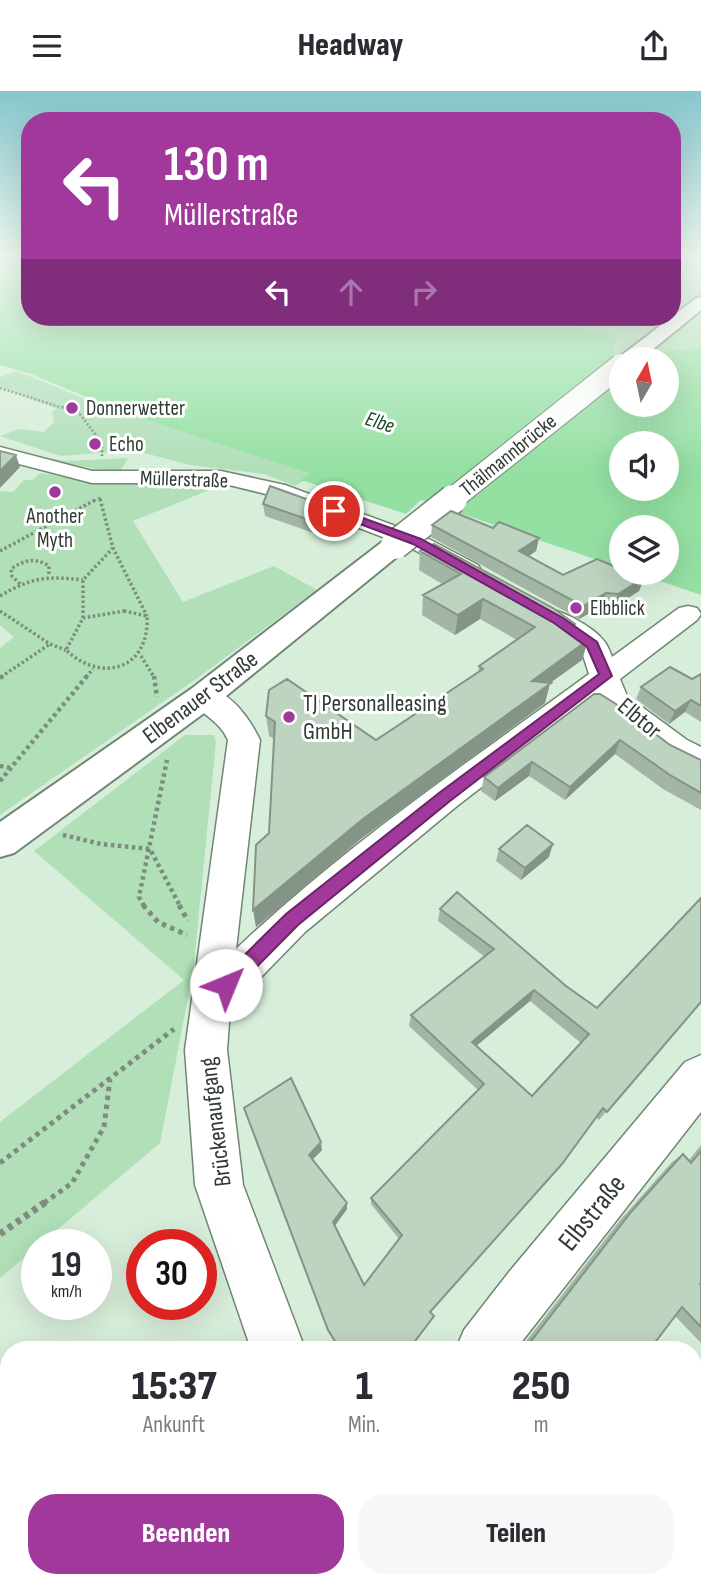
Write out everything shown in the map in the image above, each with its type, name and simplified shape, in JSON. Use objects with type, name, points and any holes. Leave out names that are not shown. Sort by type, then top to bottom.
[{"type":"street","points":[[644,347],[668,328]]},
{"type":"street","name":"Thälmannbrücke","points":[[396,545],[609,375]]},
{"type":"street","name":"Müllerstraße","points":[[0,453],[92,477],[221,477],[285,492],[417,542],[493,583]]},
{"type":"street","name":"Elbenauer Straße","points":[[0,842],[203,697],[396,545]]},
{"type":"street","points":[[210,1001],[292,920],[445,797],[606,676],[593,645],[558,620],[525,602]]},
{"type":"street","name":"Elbtor","points":[[688,614],[606,676],[614,701],[676,748],[701,761]]},
{"type":"street","name":"Brückenaufgang","points":[[203,697],[226,710],[237,723],[244,740],[206,1050],[219,1185],[275,1341]]},
{"type":"street","name":"Elbstraße","points":[[490,1341],[527,1290],[694,1101]]},
{"type":"path","points":[[0,388],[79,413],[102,443],[102,456]]},
{"type":"path","points":[[0,551],[97,499],[119,477]]},
{"type":"path","points":[[0,611],[50,644],[65,650],[74,660],[93,669],[129,662],[141,656],[148,640],[147,616],[113,548],[97,499]]},
{"type":"path","points":[[65,650],[83,618],[83,579],[113,548]]},
{"type":"path","points":[[20,584],[12,576],[11,569],[20,562],[31,559],[41,561],[49,566],[49,575]]},
{"type":"path","points":[[0,596],[20,584],[49,575],[83,579]]},
{"type":"path","points":[[83,618],[124,611],[147,616]]},
{"type":"path","points":[[0,678],[50,644]]},
{"type":"path","points":[[141,656],[153,676],[157,697]]},
{"type":"path","points":[[0,781],[93,669]]},
{"type":"path","points":[[150,849],[197,938],[170,930],[150,918],[139,897],[168,756]]},
{"type":"path","points":[[0,767],[11,768]]},
{"type":"path","points":[[56,833],[101,844],[150,849]]},
{"type":"path","points":[[0,1163],[210,1001]]},
{"type":"path","points":[[0,1234],[72,1183],[104,1127],[110,1079]]},
{"type":"shaded area","points":[[581,328],[701,328],[701,348],[679,352],[679,347],[612,347],[614,334]]},
{"type":"shaded area","points":[[17,371],[110,409],[318,473],[295,486],[264,474],[190,465],[133,450],[61,456],[0,436],[19,429],[44,432],[54,422],[52,412],[57,409],[0,387],[0,377]]},
{"type":"shaded area","points":[[37,456],[66,461],[128,458],[119,473],[34,458]]},
{"type":"shaded area","points":[[41,473],[99,482],[170,482],[219,486],[133,521],[183,602],[274,566],[317,590],[196,679],[0,815],[0,648],[14,637],[0,625],[0,491],[13,492],[24,480],[32,480]]},
{"type":"shaded area","points":[[185,735],[214,735],[216,742],[193,972],[160,1143],[58,1229],[21,1229],[21,1260],[0,1278],[0,1122],[184,980],[34,851]]},
{"type":"water","name":"Elbe","points":[[0,328],[581,328],[614,334],[617,339],[614,347],[609,347],[609,417],[679,417],[679,350],[701,348],[701,595],[672,585],[679,585],[679,515],[609,515],[609,564],[421,500],[406,514],[301,480],[310,473],[125,413],[31,374],[0,365]]},
{"type":"building","points":[[0,451],[16,455],[0,471]]},
{"type":"building","points":[[270,486],[348,514],[330,527],[263,504]]},
{"type":"building","points":[[451,511],[493,528],[499,522],[539,538],[519,551],[563,575],[597,559],[609,564],[609,585],[633,585],[618,594],[606,593],[583,606],[432,525]]},
{"type":"building","points":[[434,544],[553,608],[575,624],[570,628],[588,640],[532,681],[551,683],[363,819],[253,910],[256,845],[269,833],[275,722],[266,716],[269,690],[287,679],[376,740],[483,669],[479,666],[535,627],[483,599],[458,615],[423,595],[461,574],[420,551]]},
{"type":"building","points":[[670,667],[692,679],[701,674],[701,706],[691,700],[675,711],[641,687]]},
{"type":"building","points":[[594,694],[600,694],[616,704],[670,745],[701,760],[701,793],[620,740],[570,787],[532,762],[498,788],[484,777]]},
{"type":"building","points":[[527,825],[553,844],[525,868],[499,849]]},
{"type":"building","points":[[457,892],[566,986],[597,1008],[701,898],[701,1002],[607,1112],[603,1108],[562,1164],[430,1312],[434,1316],[415,1341],[335,1341],[328,1330],[244,1108],[291,1078],[321,1142],[309,1155],[347,1203],[333,1222],[364,1285],[402,1235],[371,1198],[484,1084],[411,1015],[494,949],[440,909]],"holes":[[[534,990],[589,1034],[532,1096],[472,1042]]]},
{"type":"building","points":[[701,1151],[701,1327],[682,1307],[656,1341],[531,1341],[631,1212],[683,1154],[691,1163]]},
{"type":"place","name":"Donnerwetter","points":[[72,408]]},
{"type":"place","name":"Echo","points":[[95,444]]},
{"type":"place","name":"Another Myth","points":[[55,492]]},
{"type":"place","name":"Elbblick","points":[[576,608]]},
{"type":"place","name":"TJ Personalleasing GmbH","points":[[289,717]]},
{"type":"route","points":[[226,985],[292,920],[445,797],[606,676],[593,645],[558,620],[417,542],[334,511]]}]
